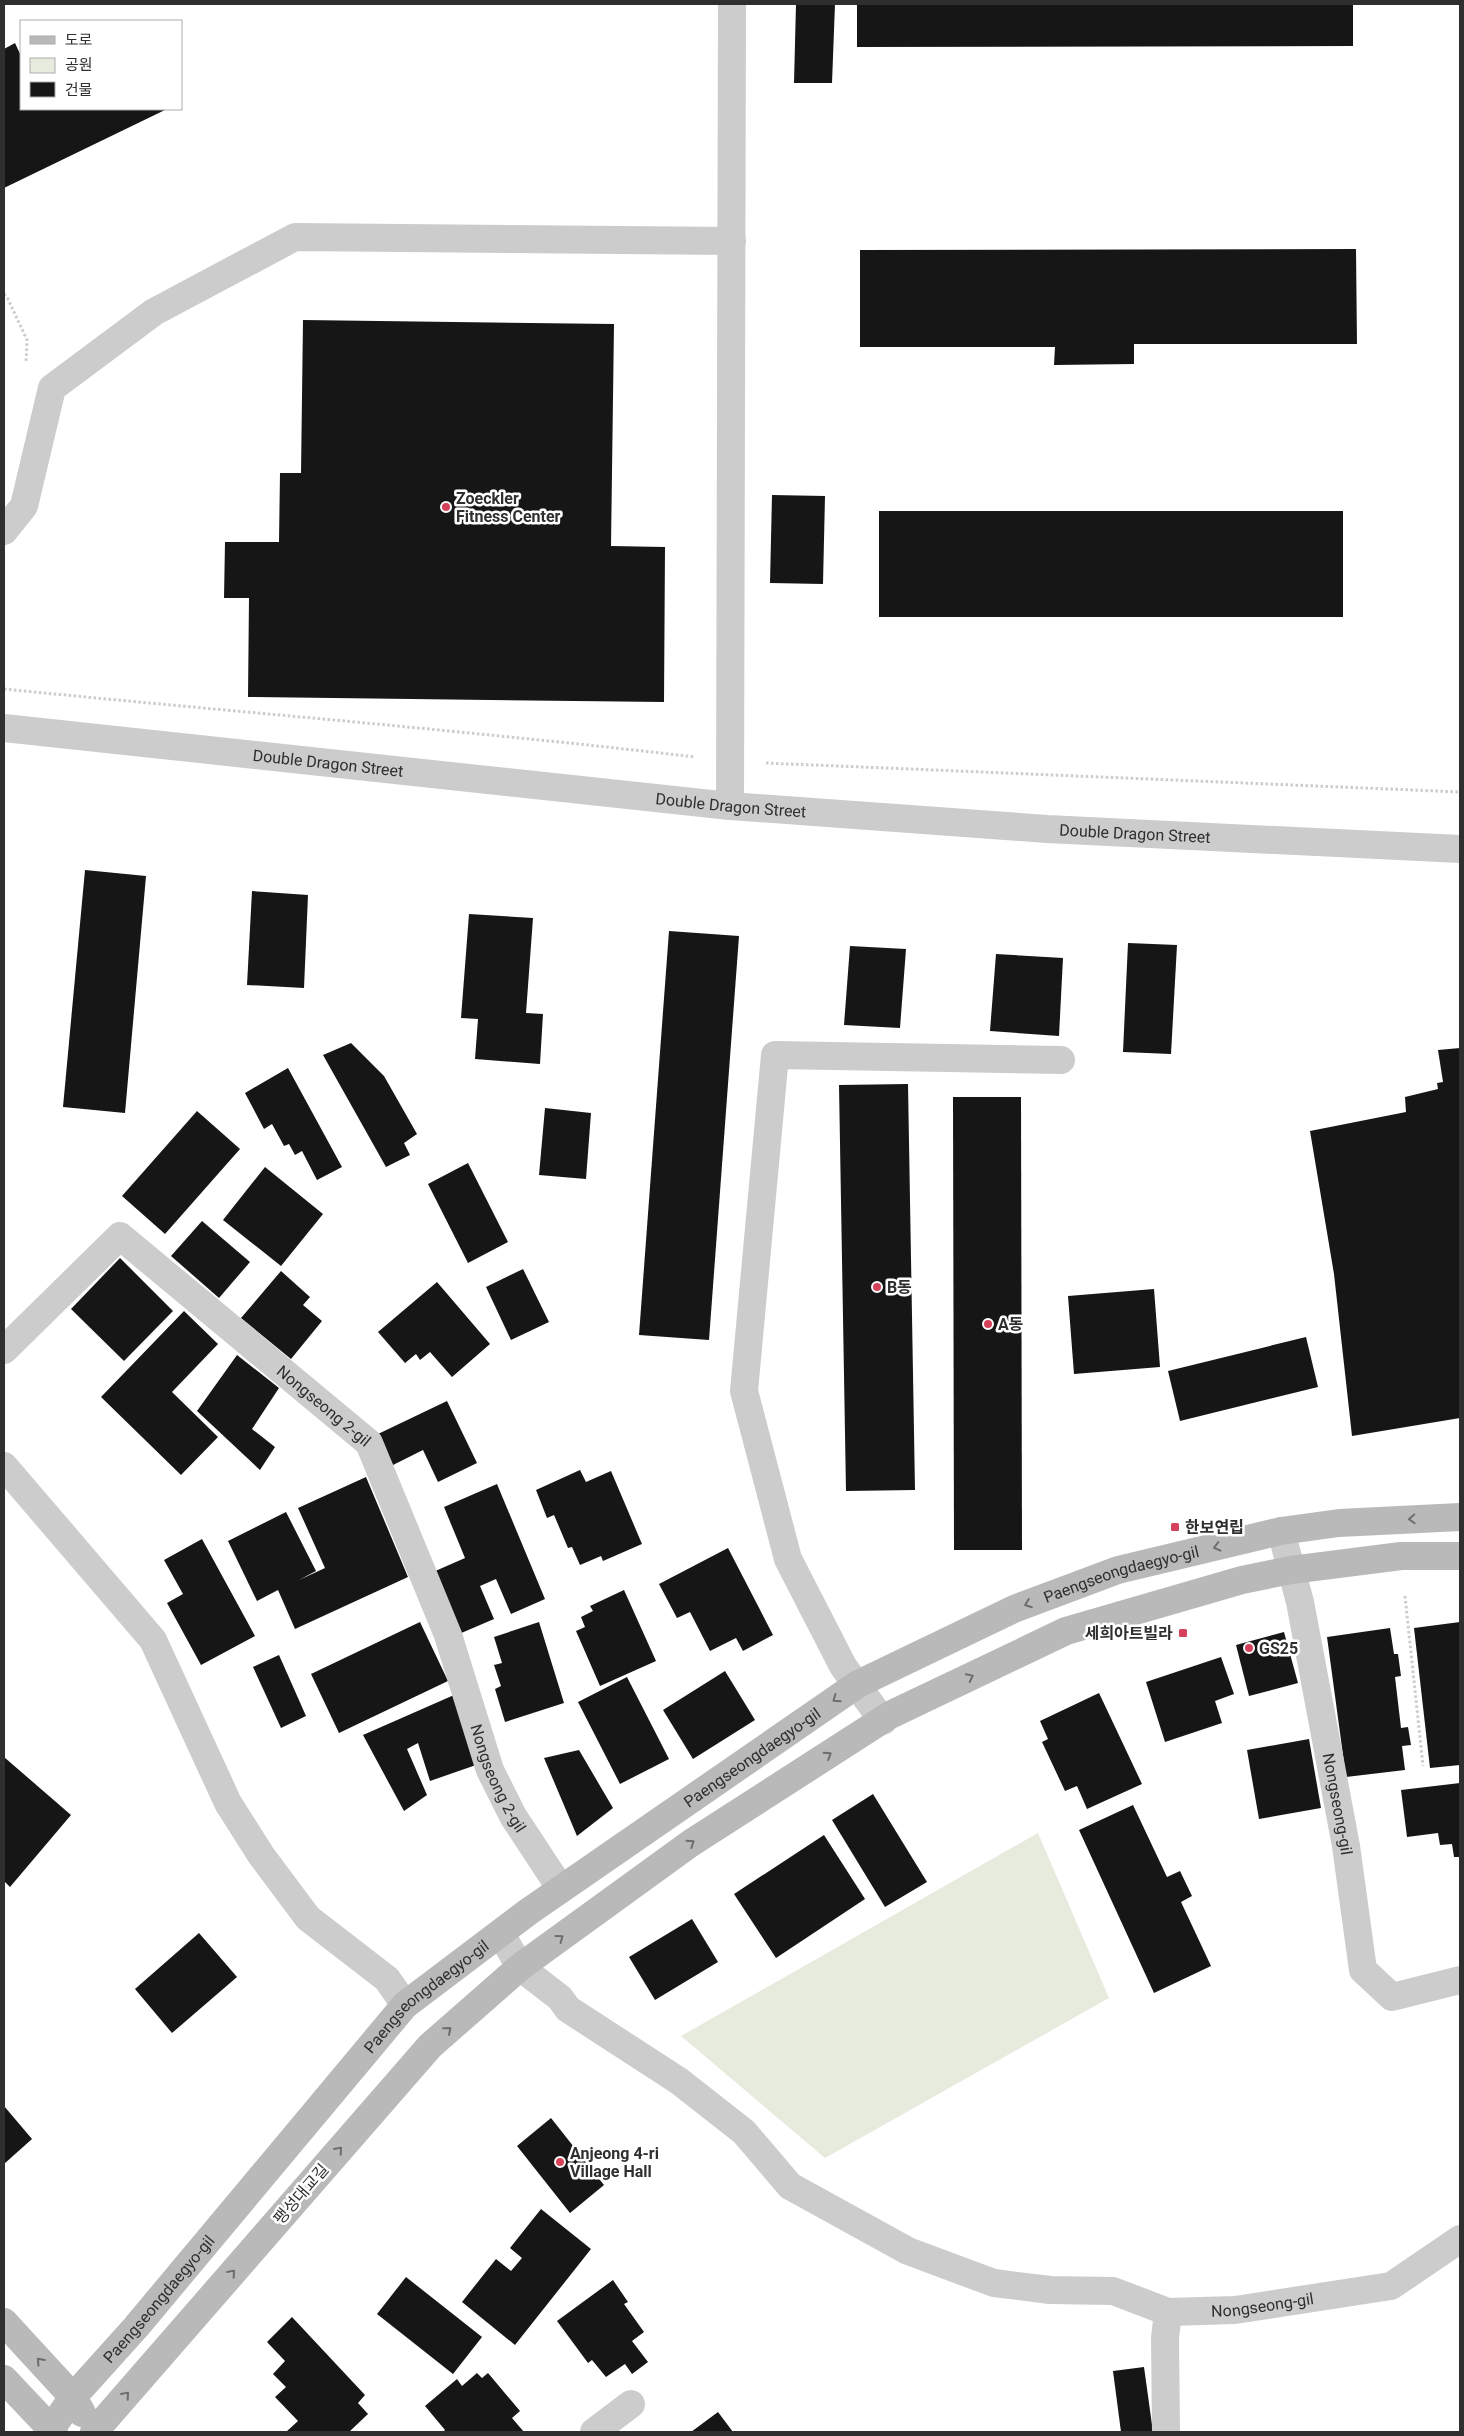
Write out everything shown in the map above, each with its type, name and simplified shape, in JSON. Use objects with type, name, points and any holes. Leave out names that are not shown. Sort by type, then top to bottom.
[{"type":"main road","name":"Paengseongdaegyo-gil","points":[[52,2431],[73,2397],[143,2319],[405,2005],[561,1889],[858,1684],[1014,1610],[1118,1570],[1281,1531],[1339,1523],[1460,1517]]},
{"type":"main road","name":"팽성대교길","points":[[93,2432],[430,2046],[520,1967],[691,1844],[883,1720],[1066,1631],[1242,1580],[1291,1570],[1401,1556],[1460,1556]]},
{"type":"main road","points":[[4,2322],[73,2397],[93,2432]]},
{"type":"main road","points":[[4,2379],[52,2431]]},
{"type":"street","points":[[730,806],[732,4]]},
{"type":"street","points":[[4,531],[24,506],[52,388],[154,312],[295,237],[732,241]]},
{"type":"street","name":"Double Dragon Street","points":[[4,728],[730,806],[1047,829],[1460,849]]},
{"type":"street","points":[[883,1720],[843,1666],[788,1559],[744,1391],[775,1055],[1061,1060]]},
{"type":"street","name":"Nongseong 2-gil","points":[[4,1350],[120,1236],[369,1443],[448,1635],[490,1770],[512,1816],[561,1889]]},
{"type":"street","points":[[4,1466],[153,1640],[228,1803],[261,1855],[308,1918],[387,1979],[405,2005]]},
{"type":"street","name":"Nongseong-gil","points":[[1281,1531],[1300,1602],[1346,1846],[1363,1970],[1392,1997],[1460,1980]]},
{"type":"street","points":[[501,1934],[520,1967],[560,1998],[568,2009],[679,2081],[744,2132],[790,2186],[908,2251],[994,2283],[1050,2290],[1113,2291],[1168,2312],[1165,2338],[1166,2432]]},
{"type":"street","name":"Nongseong-gil","points":[[1168,2312],[1235,2310],[1391,2286],[1460,2239]]},
{"type":"street","points":[[594,2432],[631,2404]]},
{"type":"path","points":[[1405,1596],[1423,1766]]},
{"type":"green space","points":[[1038,1833],[1109,1998],[825,2158],[681,2036]]},
{"type":"building","points":[[796,4],[835,4],[832,83],[794,83]]},
{"type":"building","points":[[857,4],[1353,4],[1353,46],[857,47]]},
{"type":"building","points":[[15,43],[20,54],[20,110],[165,110],[4,188],[4,49]]},
{"type":"building","points":[[1356,249],[1357,344],[1134,344],[1134,364],[1054,365],[1055,347],[860,347],[860,250]]},
{"type":"building","name":"Zoeckler Fitness Center","points":[[303,320],[614,324],[611,546],[665,547],[664,702],[248,697],[249,598],[224,598],[225,542],[279,542],[280,473],[301,473]]},
{"type":"building","points":[[772,495],[825,496],[823,584],[770,583]]},
{"type":"building","points":[[879,511],[1343,511],[1343,617],[879,617]]},
{"type":"building","points":[[85,870],[146,876],[125,1113],[63,1107]]},
{"type":"building","points":[[252,891],[308,895],[304,988],[247,985]]},
{"type":"building","points":[[469,914],[533,918],[526,1013],[543,1014],[540,1064],[475,1059],[478,1019],[461,1018]]},
{"type":"building","points":[[669,931],[739,936],[709,1340],[639,1335]]},
{"type":"building","points":[[1128,943],[1177,945],[1171,1054],[1123,1052]]},
{"type":"building","points":[[850,946],[906,949],[900,1028],[844,1025]]},
{"type":"building","points":[[996,954],[1063,958],[1059,1036],[990,1031]]},
{"type":"building","points":[[351,1043],[384,1076],[417,1134],[404,1143],[410,1155],[386,1167],[323,1055]]},
{"type":"building","points":[[1460,1048],[1460,1418],[1352,1436],[1334,1274],[1310,1131],[1406,1112],[1405,1097],[1438,1089],[1437,1083],[1443,1082],[1438,1050]]},
{"type":"building","points":[[288,1068],[342,1167],[317,1180],[302,1151],[295,1155],[289,1144],[284,1146],[272,1124],[264,1129],[245,1093]]},
{"type":"building","name":"B동","points":[[908,1084],[915,1490],[846,1491],[839,1085]]},
{"type":"building","name":"A동","points":[[953,1097],[1021,1097],[1022,1550],[954,1550]]},
{"type":"building","points":[[545,1108],[591,1113],[586,1179],[539,1175]]},
{"type":"building","points":[[197,1111],[240,1149],[165,1234],[122,1196]]},
{"type":"building","points":[[468,1163],[508,1242],[468,1263],[428,1184]]},
{"type":"building","points":[[265,1167],[323,1214],[281,1266],[223,1220]]},
{"type":"building","points":[[202,1221],[250,1262],[219,1298],[171,1256]]},
{"type":"building","points":[[120,1258],[173,1311],[124,1361],[71,1309]]},
{"type":"building","points":[[523,1269],[549,1322],[511,1340],[486,1287]]},
{"type":"building","points":[[281,1271],[310,1297],[303,1305],[322,1321],[291,1359],[241,1318]]},
{"type":"building","points":[[437,1282],[490,1344],[452,1377],[430,1352],[420,1360],[416,1354],[405,1363],[378,1332]]},
{"type":"building","points":[[1154,1289],[1160,1367],[1074,1374],[1068,1296]]},
{"type":"building","points":[[184,1311],[218,1344],[172,1392],[218,1437],[181,1475],[101,1397]]},
{"type":"building","points":[[1306,1337],[1318,1387],[1180,1421],[1168,1371]]},
{"type":"building","points":[[237,1355],[279,1388],[252,1429],[275,1447],[260,1470],[197,1411]]},
{"type":"building","points":[[447,1401],[477,1463],[438,1482],[423,1450],[393,1465],[378,1434]]},
{"type":"building","points":[[580,1470],[586,1482],[611,1471],[642,1544],[603,1561],[601,1556],[580,1565],[572,1547],[568,1548],[554,1515],[547,1518],[536,1490]]},
{"type":"building","points":[[366,1477],[408,1577],[295,1629],[278,1590],[257,1601],[228,1541],[286,1512],[316,1571],[299,1580],[325,1568],[298,1508]]},
{"type":"building","points":[[497,1484],[545,1599],[511,1614],[496,1579],[480,1586],[494,1619],[459,1634],[433,1572],[465,1558],[444,1507]]},
{"type":"building","points":[[202,1539],[255,1636],[201,1665],[167,1603],[183,1594],[164,1560]]},
{"type":"building","points":[[728,1548],[773,1635],[743,1651],[736,1638],[710,1651],[690,1612],[677,1618],[659,1584]]},
{"type":"building","points":[[624,1590],[656,1661],[600,1686],[576,1631],[585,1627],[581,1617],[593,1611],[590,1606]]},
{"type":"building","points":[[420,1622],[448,1681],[339,1733],[311,1674]]},
{"type":"building","points":[[539,1622],[564,1703],[505,1722],[495,1689],[501,1686],[494,1665],[502,1663],[494,1637]]},
{"type":"building","points":[[1460,1622],[1460,1765],[1430,1768],[1414,1628]]},
{"type":"building","points":[[1390,1628],[1394,1654],[1398,1654],[1401,1676],[1395,1677],[1401,1728],[1408,1727],[1411,1745],[1402,1746],[1405,1770],[1346,1777],[1327,1637]]},
{"type":"building","points":[[1284,1632],[1298,1683],[1249,1696],[1236,1645]]},
{"type":"building","points":[[279,1655],[306,1716],[281,1728],[253,1667]]},
{"type":"building","points":[[1221,1657],[1234,1694],[1215,1701],[1222,1723],[1165,1742],[1146,1682]]},
{"type":"building","points":[[725,1671],[755,1720],[693,1759],[663,1710]]},
{"type":"building","points":[[627,1677],[669,1759],[620,1784],[578,1702]]},
{"type":"building","points":[[1099,1693],[1142,1784],[1087,1809],[1077,1786],[1065,1791],[1042,1742],[1048,1739],[1040,1721]]},
{"type":"building","points":[[454,1695],[476,1765],[430,1781],[418,1743],[407,1749],[427,1795],[404,1811],[363,1735]]},
{"type":"building","points":[[1309,1739],[1321,1808],[1259,1819],[1247,1750]]},
{"type":"building","points":[[579,1750],[613,1808],[577,1836],[544,1758]]},
{"type":"building","points":[[4,1757],[71,1815],[10,1887],[4,1881]]},
{"type":"building","points":[[1460,1783],[1460,1857],[1454,1857],[1452,1844],[1440,1845],[1438,1833],[1407,1837],[1401,1790]]},
{"type":"building","points":[[873,1794],[927,1882],[885,1907],[832,1820]]},
{"type":"building","points":[[1133,1805],[1167,1877],[1180,1871],[1192,1896],[1181,1902],[1211,1966],[1154,1993],[1079,1830]]},
{"type":"building","points":[[824,1835],[865,1899],[776,1958],[734,1894]]},
{"type":"building","points":[[692,1919],[718,1962],[655,2000],[629,1957]]},
{"type":"building","points":[[199,1933],[237,1977],[172,2033],[135,1989]]},
{"type":"building","points":[[4,2106],[32,2139],[4,2164]]},
{"type":"building","points":[[551,2118],[604,2185],[570,2213],[517,2146]]},
{"type":"building","points":[[541,2209],[591,2249],[515,2345],[462,2302],[496,2259],[511,2271],[522,2258],[510,2248]]},
{"type":"building","points":[[406,2277],[482,2337],[453,2374],[377,2314]]},
{"type":"building","points":[[613,2280],[628,2302],[624,2304],[644,2332],[632,2341],[648,2362],[632,2374],[625,2364],[606,2377],[592,2360],[588,2363],[557,2321]]},
{"type":"building","points":[[292,2317],[365,2395],[358,2403],[368,2414],[349,2432],[286,2432],[298,2421],[275,2397],[286,2387],[273,2374],[285,2361],[267,2342]]},
{"type":"building","points":[[1144,2367],[1153,2432],[1121,2432],[1113,2371]]},
{"type":"building","points":[[477,2373],[482,2378],[488,2373],[520,2411],[512,2418],[524,2432],[443,2432],[445,2430],[425,2406],[457,2379],[462,2386]]},
{"type":"building","points":[[718,2412],[733,2432],[691,2432]]},
{"type":"place","name":"Zoeckler Fitness Center","points":[[446,507]]},
{"type":"place","name":"B동","points":[[877,1287]]},
{"type":"place","name":"A동","points":[[988,1324]]},
{"type":"place","name":"한보연립","points":[[1175,1527]]},
{"type":"place","name":"세희아트빌라","points":[[1183,1633]]},
{"type":"place","name":"GS25","points":[[1249,1648]]},
{"type":"place","name":"Anjeong 4-ri Village Hall","points":[[560,2162]]}]
